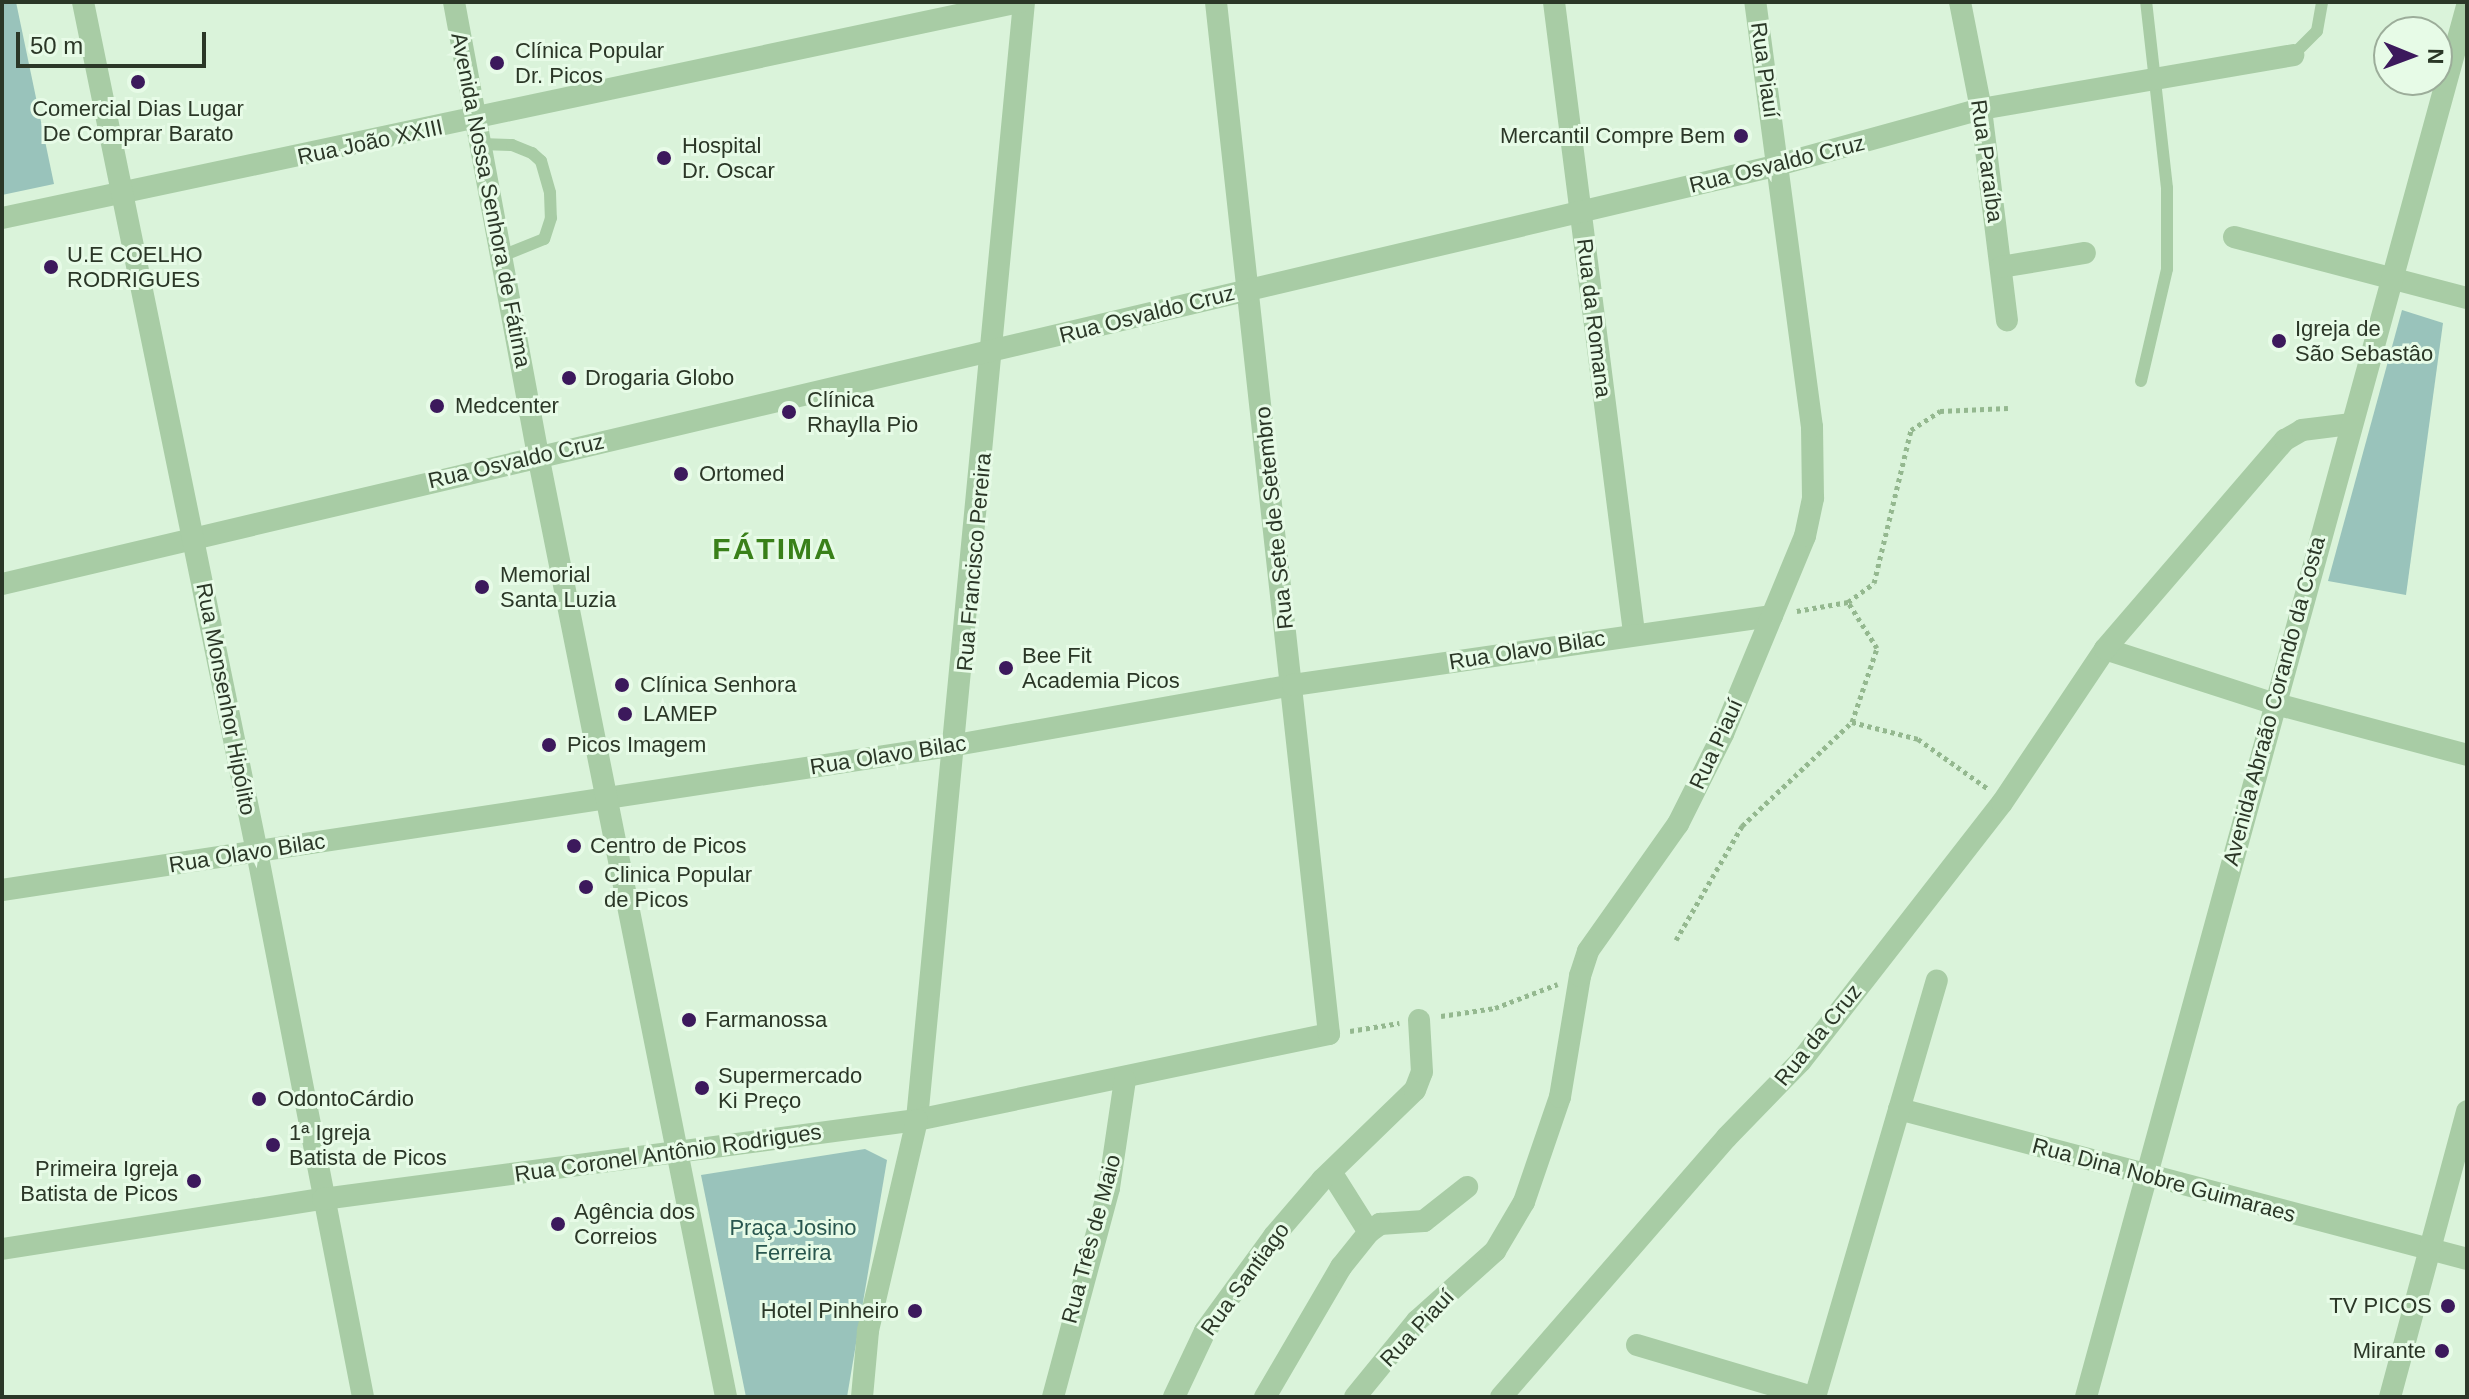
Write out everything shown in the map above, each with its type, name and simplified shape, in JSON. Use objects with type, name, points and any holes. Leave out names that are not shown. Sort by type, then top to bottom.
[{"type":"street","name":"Rua Monsenhor Hipólito","points":[[83,2],[194,537],[363,1397]]},
{"type":"street","name":"Avenida Nossa Senhora de Fátima","points":[[454,2],[538,455],[678,1150]]},
{"type":"street","name":"Rua João XXIII","points":[[2,218],[477,120],[1021,2]]},
{"type":"street","name":"Rua Francisco Pereira","points":[[917,1120],[993,351],[1021,2]]},
{"type":"street","name":"Rua Sete de Setembro","points":[[1216,2],[1329,1034]]},
{"type":"street","name":"Rua da Romana","points":[[1554,2],[1634,633]]},
{"type":"street","name":"Rua Piauí","points":[[1355,1397],[1417,1321],[1495,1251],[1524,1202],[1560,1097],[1580,976],[1588,951],[1678,824],[1805,536],[1814,461],[1755,2]]},
{"type":"street","name":"Rua Paraíba","points":[[1960,2],[1981,109],[2007,320]]},
{"type":"street","name":"Avenida Abraão Corando da Costa","points":[[2086,1397],[2272,703],[2467,6]]},
{"type":"street","name":"Rua Osvaldo Cruz","points":[[2,584],[538,455],[1778,165],[1981,109],[2293,55]]},
{"type":"street","points":[[2234,237],[2467,298]]},
{"type":"street","points":[[2001,267],[2085,253]]},
{"type":"street","name":"Rua da Cruz","points":[[1501,1397],[1727,1137],[1801,1061],[2002,803],[2105,649],[2285,440],[2302,430],[2350,424]]},
{"type":"street","name":"Rua Olavo Bilac","points":[[2,890],[956,745],[1293,685],[1634,633],[1772,616]]},
{"type":"street","points":[[2105,649],[2272,703],[2467,755]]},
{"type":"street","points":[[1637,1345],[1814,1397],[1937,981]]},
{"type":"street","name":"Rua Santiago","points":[[1174,1397],[1205,1331],[1274,1236],[1331,1172],[1415,1090],[1422,1072],[1419,1020]]},
{"type":"street","name":"Rua Coronel Antônio Rodrigues","points":[[2,1249],[323,1199],[917,1120],[1125,1080],[1329,1034]]},
{"type":"street","name":"Rua Três de Maio","points":[[1053,1397],[1109,1188],[1125,1080]]},
{"type":"street","name":"Rua Dina Nobre Guimaraes","points":[[1899,1109],[2467,1259]]},
{"type":"street","points":[[2390,1397],[2467,1111]]},
{"type":"street","points":[[862,1397],[868,1331],[917,1120]]},
{"type":"street","points":[[678,1150],[726,1397]]},
{"type":"street","points":[[1331,1172],[1369,1232]]},
{"type":"street","points":[[1265,1397],[1341,1267],[1369,1232],[1380,1224],[1424,1221],[1467,1187]]},
{"type":"lane","points":[[2141,381],[2167,269],[2167,188],[2146,2]]},
{"type":"lane","points":[[2293,55],[2317,31],[2322,2]]},
{"type":"lane","points":[[481,144],[512,145],[532,153],[541,161],[550,193],[551,218],[544,239],[502,256]]},
{"type":"path","points":[[1772,616],[1848,602],[1874,583],[1911,430],[1940,411],[2008,408]]},
{"type":"path","points":[[1676,940],[1742,826],[1852,722],[1877,648],[1848,602]]},
{"type":"path","points":[[1852,722],[1918,739],[2002,803]]},
{"type":"path","points":[[1329,1034],[1495,1008],[1580,976]]},
{"type":"green space","points":[[2,2],[16,2],[54,184],[2,195]]},
{"type":"green space","points":[[2402,310],[2443,323],[2406,595],[2328,581]]},
{"type":"green space","name":"Praça Josino Ferreira","points":[[865,1149],[887,1160],[847,1397],[746,1397],[701,1175]]},
{"type":"place","name":"Clínica Popular Dr. Picos","points":[[497,63]]},
{"type":"place","name":"Comercial Dias Lugar De Comprar Barato","points":[[138,82]]},
{"type":"place","name":"Mercantil Compre Bem","points":[[1741,136]]},
{"type":"place","name":"Hospital Dr. Oscar","points":[[664,158]]},
{"type":"place","name":"U.E COELHO RODRIGUES","points":[[51,267]]},
{"type":"place","name":"Igreja de São Sebastâo","points":[[2279,341]]},
{"type":"place","name":"Drogaria Globo","points":[[569,378]]},
{"type":"place","name":"Medcenter","points":[[437,406]]},
{"type":"place","name":"Clínica Rhaylla Pio","points":[[789,412]]},
{"type":"place","name":"Ortomed","points":[[681,474]]},
{"type":"place","name":"Memorial Santa Luzia","points":[[482,587]]},
{"type":"place","name":"Bee Fit Academia Picos","points":[[1006,668]]},
{"type":"place","name":"Clínica Senhora","points":[[622,685]]},
{"type":"place","name":"LAMEP","points":[[625,714]]},
{"type":"place","name":"Picos Imagem","points":[[549,745]]},
{"type":"place","name":"Centro de Picos","points":[[574,846]]},
{"type":"place","name":"Clinica Popular de Picos","points":[[586,887]]},
{"type":"place","name":"Farmanossa","points":[[689,1020]]},
{"type":"place","name":"Supermercado Ki Preço","points":[[702,1088]]},
{"type":"place","name":"OdontoCárdio","points":[[259,1099]]},
{"type":"place","name":"1ª Igreja Batista de Picos","points":[[273,1145]]},
{"type":"place","name":"Primeira Igreja Batista de Picos","points":[[194,1181]]},
{"type":"place","name":"Agência dos Correios","points":[[558,1224]]},
{"type":"place","name":"TV PICOS","points":[[2448,1306]]},
{"type":"place","name":"Hotel Pinheiro","points":[[915,1311]]},
{"type":"place","name":"Mirante","points":[[2442,1351]]},
{"type":"district","name":"FÁTIMA","points":[[775,549]]}]
